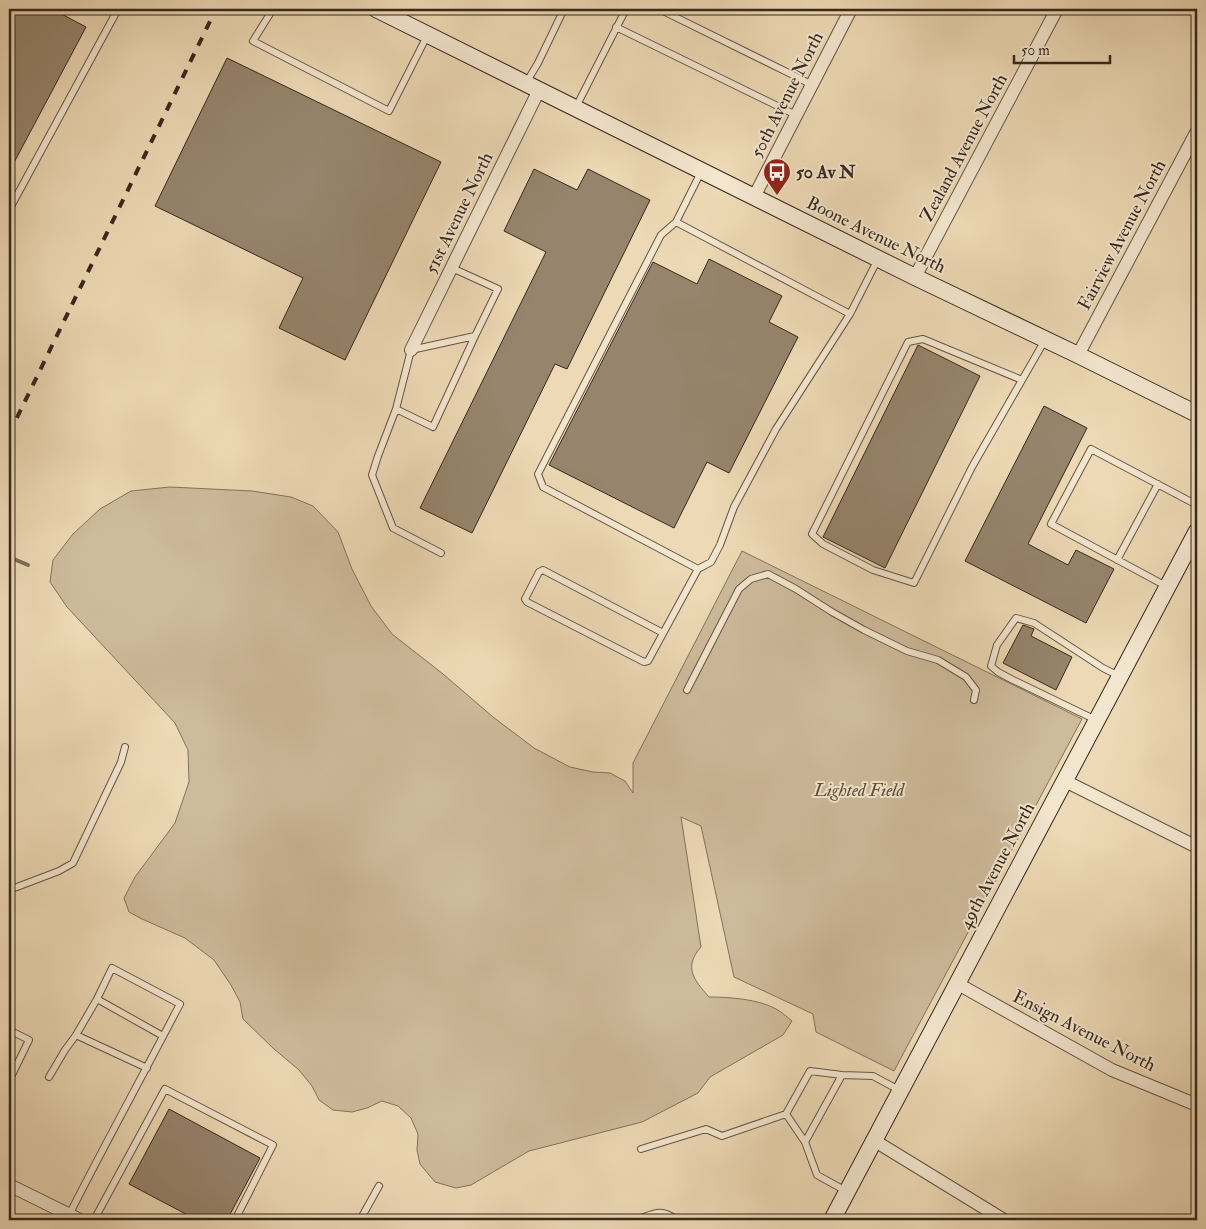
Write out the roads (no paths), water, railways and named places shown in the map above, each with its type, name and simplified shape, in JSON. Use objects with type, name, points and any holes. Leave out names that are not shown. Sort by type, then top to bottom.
[{"type":"street","name":"Boone Avenue North","points":[[376,9],[915,277],[1197,414]]},
{"type":"street","name":"50th Avenue North","points":[[754,197],[851,9]]},
{"type":"street","name":"Zealand Avenue North","points":[[915,277],[1058,9]]},
{"type":"street","name":"51st Avenue North","points":[[411,350],[452,268],[532,87]]},
{"type":"street","name":"Fairview Avenue North","points":[[1078,355],[1197,131]]},
{"type":"street","name":"49th Avenue North","points":[[832,1220],[1197,531]]},
{"type":"street","points":[[1065,781],[1197,847]]},
{"type":"street","name":"Ensign Avenue North","points":[[958,984],[1112,1070],[1197,1105]]},
{"type":"street","points":[[875,1141],[1004,1220]]},
{"type":"street","points":[[9,1184],[73,1218]]},
{"type":"lane","points":[[9,210],[118,9]]},
{"type":"lane","points":[[273,9],[252,41],[389,111],[428,35]]},
{"type":"lane","points":[[532,87],[538,63],[564,9]]},
{"type":"lane","points":[[575,108],[626,9]]},
{"type":"lane","points":[[659,9],[812,85]]},
{"type":"lane","points":[[616,27],[796,116]]},
{"type":"lane","points":[[698,569],[543,487],[538,474],[661,235],[676,222],[701,171]]},
{"type":"lane","points":[[676,222],[850,314]]},
{"type":"lane","points":[[663,633],[543,570],[539,572],[525,599],[527,602],[644,662],[648,661],[698,569],[711,562],[720,545],[734,507],[776,429],[850,314],[879,258]]},
{"type":"lane","points":[[396,408],[433,427],[498,289],[452,268]]},
{"type":"lane","points":[[440,553],[393,528],[372,475],[396,408],[411,350],[475,336]]},
{"type":"lane","points":[[1022,380],[923,338],[908,342],[812,534],[823,544],[873,570],[914,583],[972,467],[1046,340]]},
{"type":"lane","points":[[1167,586],[1051,524],[1091,449],[1197,505]]},
{"type":"lane","points":[[1117,560],[1158,484]]},
{"type":"lane","points":[[687,690],[739,588],[751,579],[768,574],[796,588],[832,612],[873,634],[907,651],[938,660],[966,678],[976,690],[974,700]]},
{"type":"lane","points":[[1097,720],[998,672],[991,666],[997,645],[1016,618],[1034,623],[1103,668],[1120,676]]},
{"type":"lane","points":[[9,890],[59,871],[73,863],[121,762],[125,747]]},
{"type":"lane","points":[[49,1077],[97,999],[112,968],[180,1004],[103,1149],[73,1218]]},
{"type":"lane","points":[[97,999],[163,1036]]},
{"type":"lane","points":[[9,1030],[29,1040],[9,1081]]},
{"type":"lane","points":[[76,1035],[147,1068]]},
{"type":"lane","points":[[641,1149],[706,1129],[722,1136],[786,1114],[810,1071],[872,1076],[901,1091]]},
{"type":"lane","points":[[805,1142],[842,1075]]},
{"type":"lane","points":[[94,1220],[165,1089],[273,1145],[235,1220]]},
{"type":"lane","points":[[786,1114],[805,1142],[817,1176],[848,1191]]},
{"type":"lane","points":[[360,1220],[378,1186]]},
{"type":"lane","points":[[636,1220],[661,1212],[678,1220]]},
{"type":"waterway","points":[[9,557],[28,565]]},
{"type":"railway","points":[[9,434],[216,9]]},
{"type":"place","name":"50 Av N","points":[[777,196]]},
{"type":"park label","name":"Lighted Field","points":[[859,790]]}]
